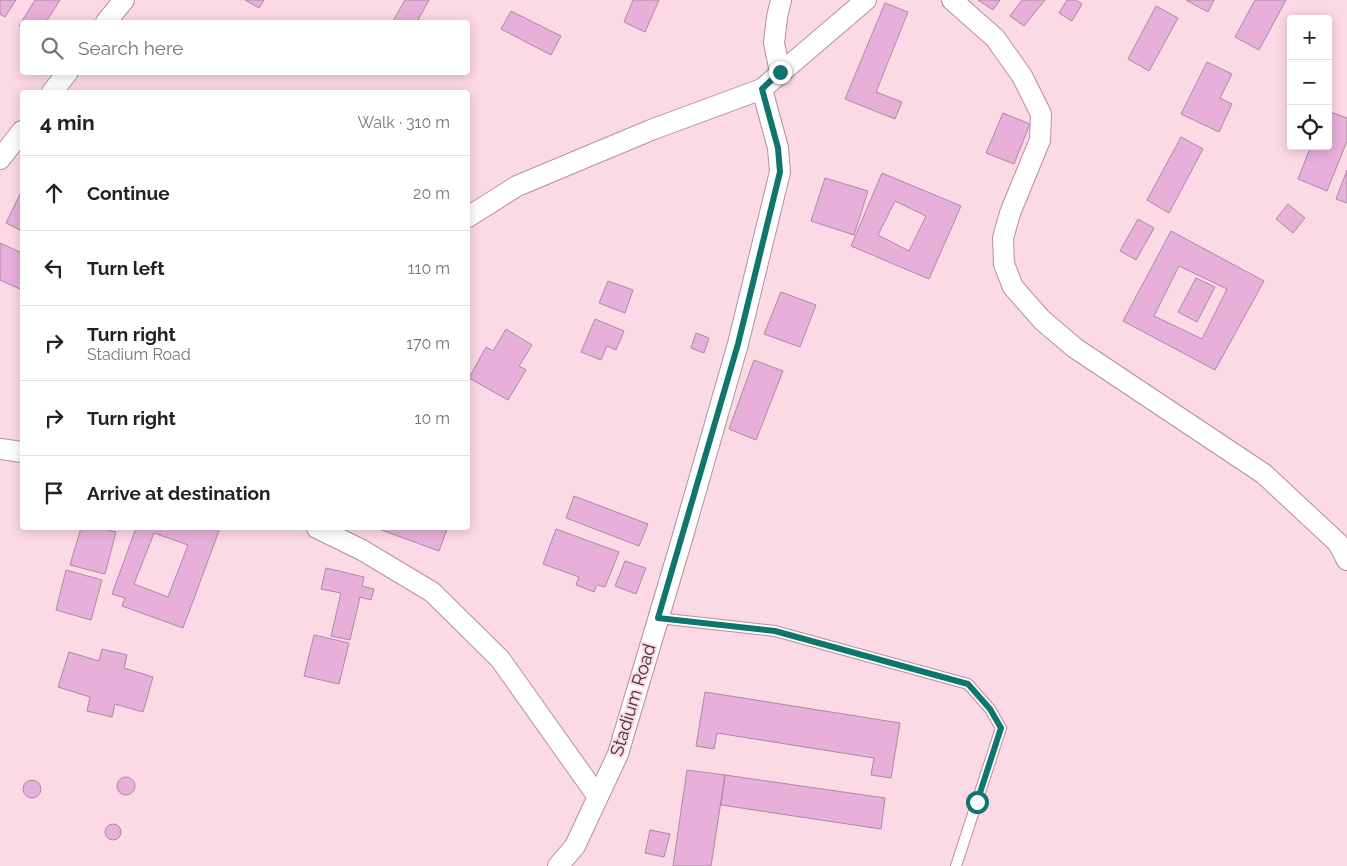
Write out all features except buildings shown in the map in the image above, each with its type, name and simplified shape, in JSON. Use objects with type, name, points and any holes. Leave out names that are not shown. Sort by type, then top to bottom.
[{"type":"street","points":[[108,20],[124,0]]},
{"type":"street","points":[[780,72],[774,43],[781,0]]},
{"type":"street","points":[[470,216],[517,186],[651,130],[762,89],[866,0]]},
{"type":"street","points":[[952,0],[995,38],[1022,76],[1042,114],[1040,140],[1010,213],[1003,238],[1004,264],[1013,287],[1042,320],[1075,348],[1264,474],[1344,548]]},
{"type":"street","points":[[54,90],[66,75]]},
{"type":"street","name":"Stadium Road","points":[[558,866],[575,846],[618,754],[738,344],[780,172],[778,148],[762,89]]},
{"type":"street","points":[[2,153],[20,133]]},
{"type":"street","points":[[0,449],[20,452]]},
{"type":"street","points":[[321,530],[362,550],[432,592],[500,659],[598,797]]},
{"type":"lane","points":[[658,618],[775,631],[968,684],[990,709],[1001,728],[956,866]]},
{"type":"route","points":[[780,72],[762,89],[778,148],[780,172],[738,344],[658,618],[775,631],[968,684],[990,709],[1001,728],[977,802]]}]
